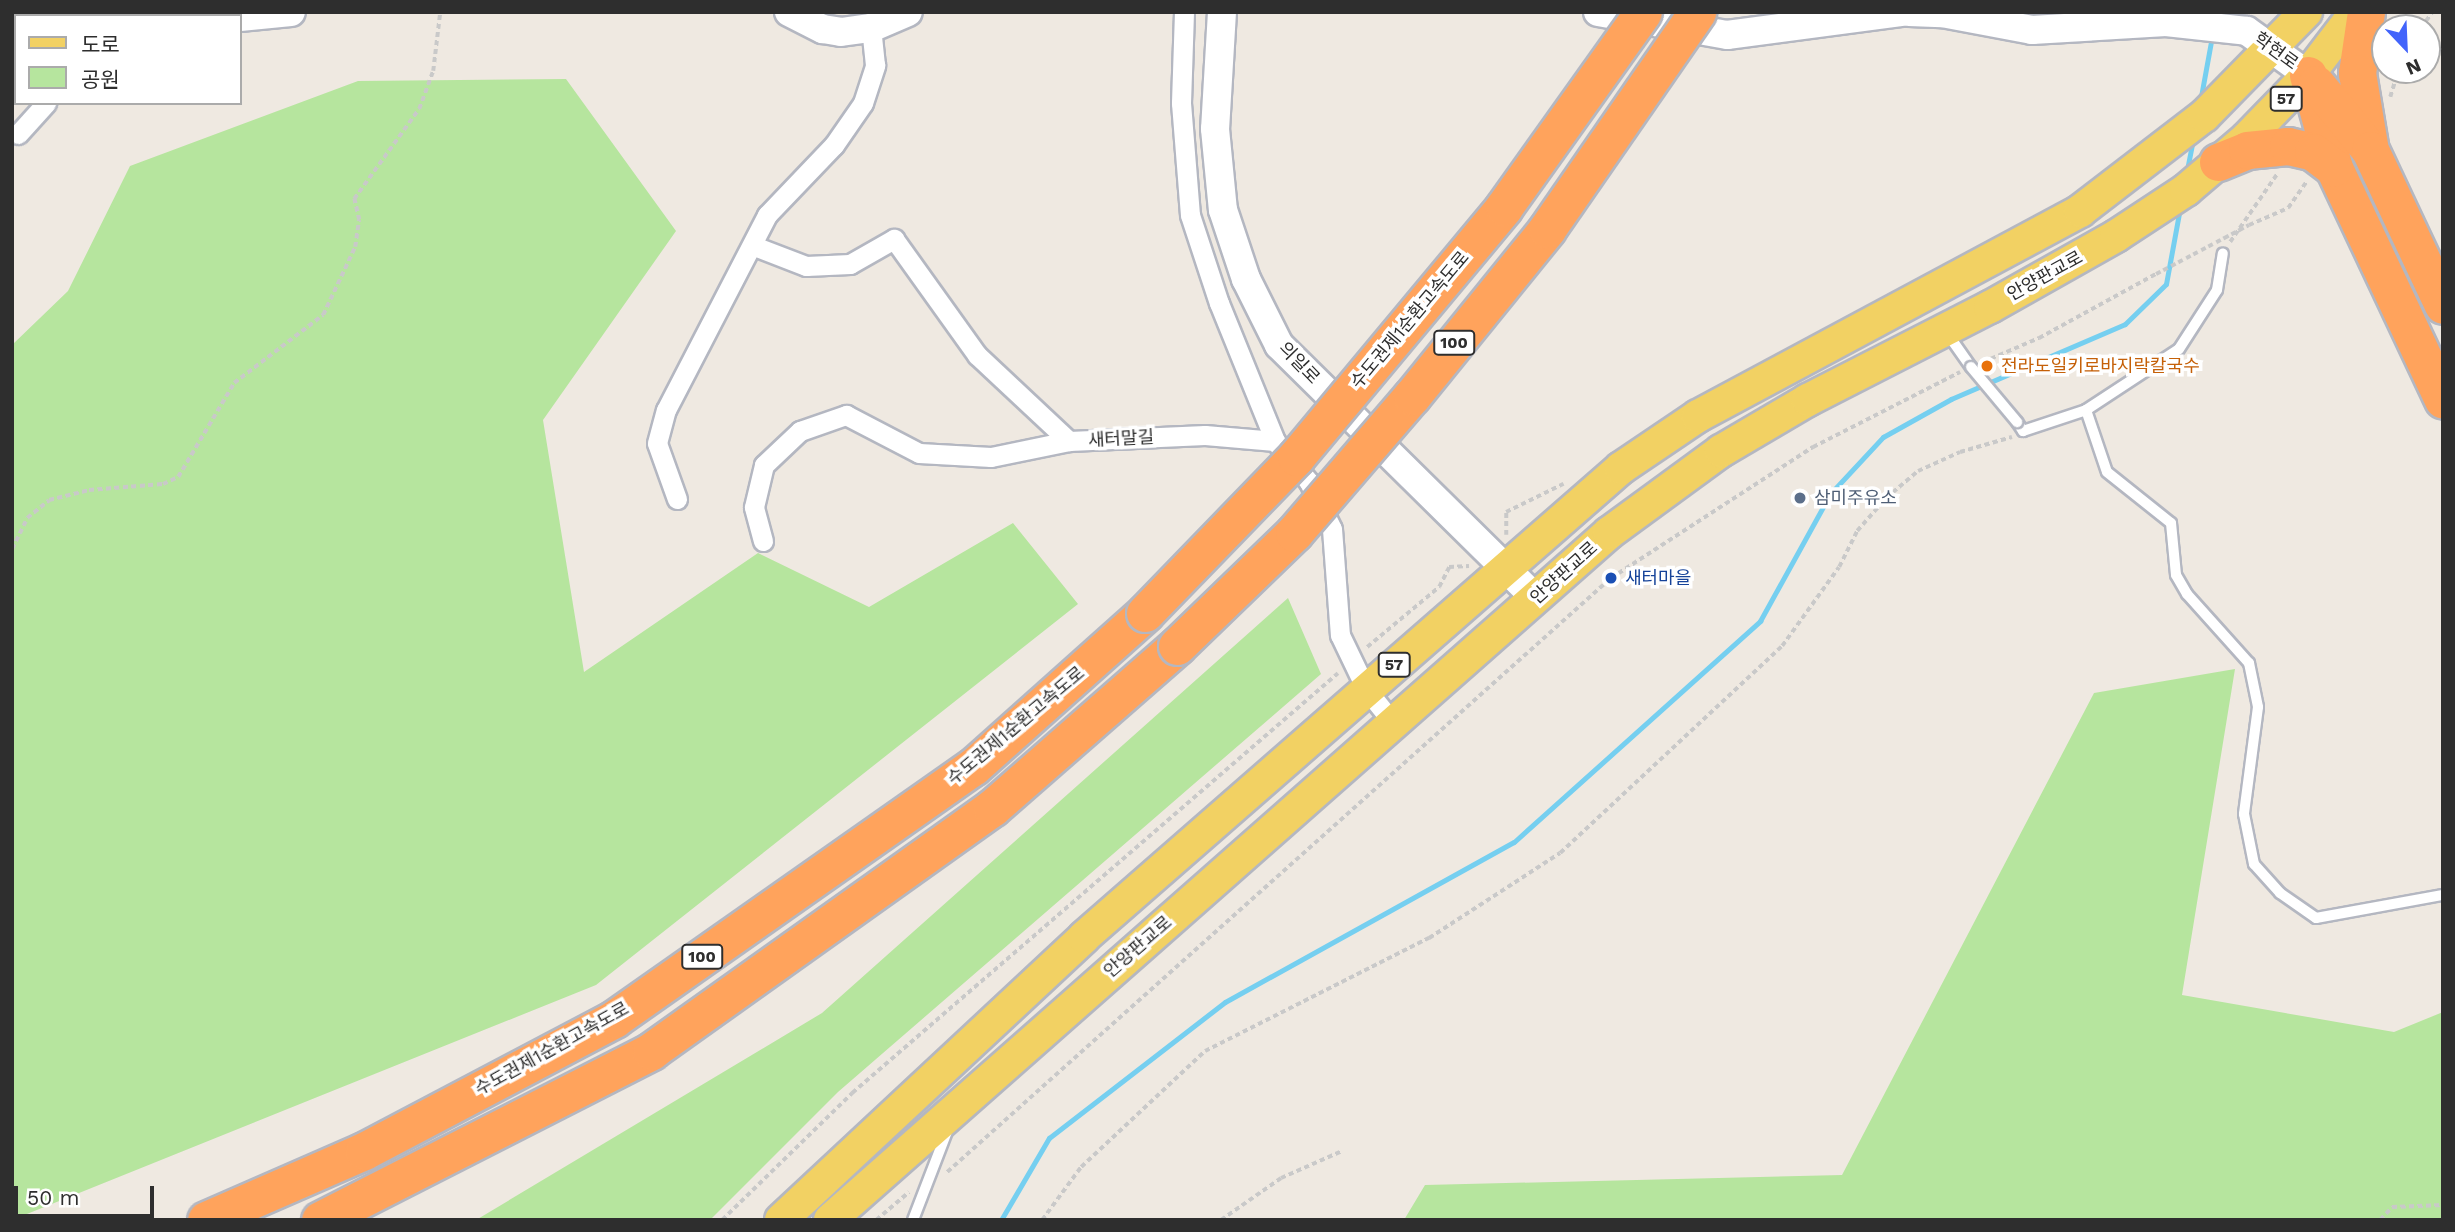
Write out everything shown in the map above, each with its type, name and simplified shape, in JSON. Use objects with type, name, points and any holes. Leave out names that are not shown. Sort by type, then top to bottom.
[{"type":"highway","name":"수도권제1순환고속도로","points":[[206,1220],[364,1151],[614,1019],[973,767],[1145,613],[1296,457],[1504,207],[1643,12]]},
{"type":"highway","name":"100","points":[[320,1220],[651,1051],[992,808],[1177,646],[1294,533],[1412,396],[1547,229],[1697,12]]},
{"type":"highway","points":[[2367,12],[2357,73],[2370,150]]},
{"type":"highway","points":[[2308,75],[2370,150],[2443,305]]},
{"type":"highway","points":[[2308,75],[2334,168],[2443,400]]},
{"type":"highway","points":[[2211,169],[2247,150],[2288,146],[2313,152],[2334,168]]},
{"type":"main road","name":"57","points":[[781,1220],[1084,937],[1366,689],[1510,569],[1621,468],[1698,416],[2080,211],[2204,116],[2275,48],[2306,12]]},
{"type":"main road","name":"안양판교로","points":[[830,1220],[1609,533],[1721,451],[1808,400],[1944,330],[2116,236],[2211,169],[2308,75],[2356,12]]},
{"type":"street","points":[[242,18],[291,12]]},
{"type":"street","points":[[789,12],[823,29],[871,28],[908,12]]},
{"type":"street","points":[[1184,12],[1181,103],[1190,215],[1219,303],[1275,441],[1309,482],[1332,529],[1340,635],[1366,689],[1394,724]]},
{"type":"street","name":"의일로","points":[[1222,12],[1214,129],[1223,210],[1246,279],[1279,345],[1510,569],[1536,598]]},
{"type":"street","points":[[1598,12],[1727,35],[1902,12]]},
{"type":"street","name":"학현로","points":[[1909,12],[1942,13],[2032,30],[2166,22],[2227,32],[2247,31],[2275,48],[2308,75]]},
{"type":"street","points":[[677,499],[657,443],[666,411],[754,246],[767,215],[834,145],[863,103],[875,65],[871,28]]},
{"type":"street","points":[[19,134],[44,105]]},
{"type":"street","name":"새터말길","points":[[754,246],[806,266],[850,264],[894,239],[977,355],[1069,441],[1205,435],[1275,441]]},
{"type":"street","points":[[763,541],[754,507],[764,465],[800,431],[846,415],[919,453],[991,457],[1069,441]]},
{"type":"lane","points":[[1944,330],[2023,431],[2086,410],[2179,349],[2217,289],[2223,253]]},
{"type":"lane","points":[[2086,410],[2107,472],[2171,523],[2176,575],[2187,594],[2249,663],[2258,707],[2244,814],[2254,864],[2280,893],[2316,918],[2443,895]]},
{"type":"lane","points":[[913,1220],[958,1109]]},
{"type":"path","points":[[12,549],[27,518],[49,500],[89,490],[163,484],[178,477],[234,383],[323,315],[355,247],[359,220],[354,199],[419,109],[433,72],[440,12]]},
{"type":"path","points":[[876,1220],[904,1195],[958,1166],[1065,1070],[1121,1012],[1522,661],[1611,578],[1813,447],[1973,366],[2039,338],[2249,225]]},
{"type":"path","points":[[1042,1220],[1081,1167],[1205,1051],[1429,938],[1560,853],[1782,646],[1839,567],[1857,531],[1886,498],[1918,471],[1960,452],[1994,444],[2023,431]]},
{"type":"path","points":[[1221,1220],[1281,1178],[1342,1151]]},
{"type":"path","points":[[2380,1220],[2392,1207],[2443,1205]]},
{"type":"green space","points":[[566,79],[676,231],[543,420],[584,672],[758,553],[869,607],[1013,523],[1078,604],[596,985],[12,1220],[12,345],[68,291],[130,166],[358,81]]},
{"type":"green space","points":[[1288,598],[1321,674],[838,1092],[710,1220],[476,1220],[822,1013]]},
{"type":"green space","points":[[2235,669],[2182,995],[2394,1032],[2443,1012],[2443,1220],[1404,1220],[1425,1185],[1842,1175],[2094,693]]},
{"type":"waterway","points":[[2200,102],[2212,36]]},
{"type":"waterway","points":[[2186,175],[2193,139]]},
{"type":"waterway","points":[[1001,1220],[1049,1138],[1225,1002],[1514,842],[1760,621],[1830,494],[1883,437],[1951,399],[2125,324],[2166,284],[2180,208]]},
{"type":"place","name":"전라도일키로바지락칼국수","points":[[1987,366]]},
{"type":"place","name":"삼미주유소","points":[[1800,498]]},
{"type":"place","name":"새터마을","points":[[1611,578]]}]
